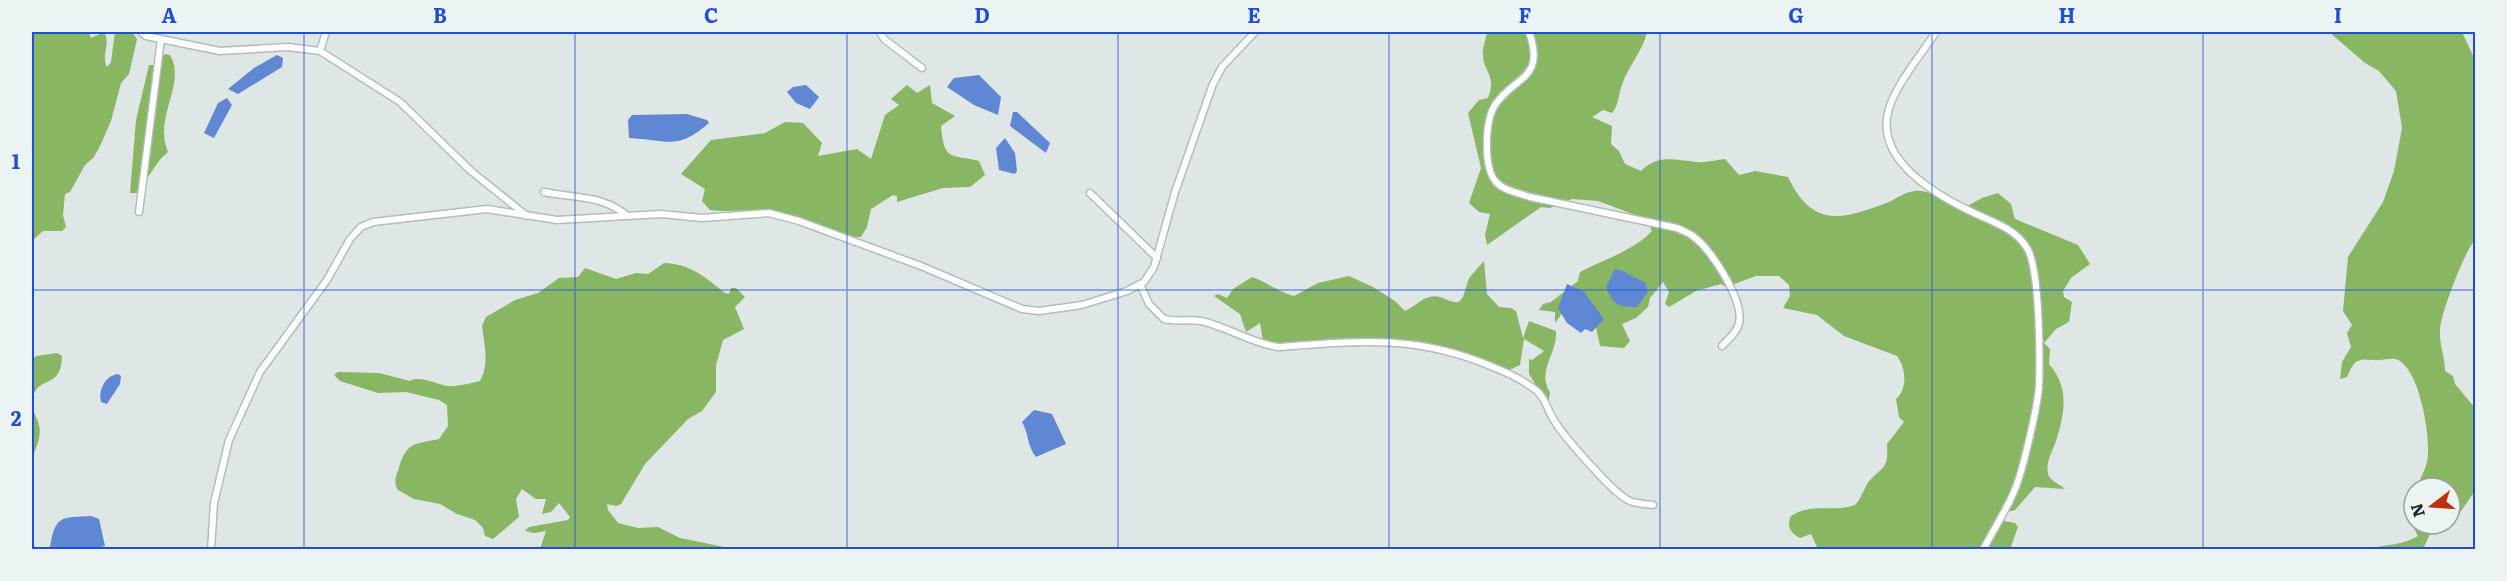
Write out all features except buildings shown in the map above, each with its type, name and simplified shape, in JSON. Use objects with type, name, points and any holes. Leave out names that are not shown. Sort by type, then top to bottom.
[{"type":"street","points":[[141,32],[146,36],[220,51],[288,47],[320,51],[400,102],[471,171],[529,217]]},
{"type":"street","points":[[320,51],[326,32]]},
{"type":"street","points":[[880,32],[884,39],[922,69]]},
{"type":"street","points":[[212,549],[214,503],[229,440],[238,419],[260,372],[327,280],[350,239],[361,227],[394,218],[487,209],[529,217],[568,220],[625,215],[661,214],[702,218],[769,213],[808,224],[1030,310],[1082,305],[1103,300],[1140,284],[1154,267],[1175,192],[1213,84],[1222,67],[1255,32]]},
{"type":"street","points":[[1529,32],[1533,55],[1526,77],[1496,103],[1489,118],[1487,142],[1491,174],[1497,183],[1507,189],[1530,197],[1677,228],[1694,236],[1721,272],[1733,293],[1739,314],[1739,324],[1735,333],[1722,346]]},
{"type":"street","points":[[1936,32],[1895,95],[1887,119],[1890,142],[1901,162],[1916,177],[1953,202],[2012,231],[2027,248],[2036,273],[2039,389],[2018,482],[1983,549]]},
{"type":"street","points":[[139,212],[161,39]]},
{"type":"street","points":[[544,192],[598,199],[625,215]]},
{"type":"street","points":[[1090,193],[1157,258]]},
{"type":"street","points":[[1140,284],[1149,304],[1164,319],[1200,321],[1226,328],[1264,345],[1278,347],[1361,340],[1393,342],[1434,347],[1506,372],[1542,396],[1555,423],[1612,487],[1626,499],[1653,506]]},
{"type":"green space","points":[[32,32],[89,32],[91,38],[104,32],[107,41],[105,63],[107,67],[111,62],[115,32],[132,32],[137,39],[129,74],[121,83],[111,121],[100,146],[94,157],[85,165],[70,192],[65,194],[63,215],[66,227],[62,231],[43,231],[32,241]]},
{"type":"green space","points":[[1487,32],[1647,32],[1625,78],[1614,110],[1612,113],[1603,110],[1592,117],[1612,126],[1611,144],[1619,151],[1625,164],[1641,171],[1654,162],[1667,159],[1707,162],[1725,159],[1739,175],[1755,171],[1788,177],[1808,206],[1819,213],[1831,216],[1858,213],[1915,191],[1933,194],[1962,209],[1982,198],[1998,193],[2011,204],[2015,219],[2078,245],[2090,264],[2071,278],[2063,291],[2064,297],[2072,302],[2069,322],[2056,329],[2044,343],[2050,349],[2049,364],[2060,381],[2064,400],[2062,418],[2047,469],[2053,481],[2065,489],[2035,487],[2015,510],[1997,514],[1999,520],[2015,523],[2018,527],[2010,549],[1818,549],[1811,534],[1800,538],[1794,534],[1789,526],[1791,516],[1815,508],[1855,505],[1867,484],[1885,465],[1887,444],[1904,422],[1899,417],[1896,399],[1904,384],[1904,372],[1897,356],[1844,336],[1817,315],[1783,308],[1790,296],[1789,285],[1779,276],[1756,276],[1726,287],[1721,284],[1696,291],[1669,307],[1665,304],[1669,292],[1663,282],[1650,298],[1648,307],[1636,318],[1622,324],[1630,341],[1624,348],[1600,346],[1596,327],[1567,307],[1555,323],[1555,312],[1539,310],[1543,304],[1551,302],[1578,281],[1580,272],[1636,244],[1652,231],[1646,219],[1598,201],[1572,199],[1550,208],[1541,207],[1487,245],[1485,235],[1490,214],[1479,212],[1469,203],[1481,168],[1468,113],[1479,100],[1488,98],[1490,90],[1491,79],[1483,56]]},
{"type":"green space","points":[[2329,32],[2462,32],[2475,60],[2475,240],[2465,256],[2454,283],[2441,322],[2440,335],[2445,371],[2453,376],[2455,384],[2475,408],[2475,491],[2462,510],[2462,476],[2422,476],[2428,453],[2425,417],[2418,390],[2407,368],[2394,359],[2359,360],[2347,377],[2340,379],[2342,362],[2351,347],[2347,333],[2352,325],[2343,311],[2348,257],[2383,202],[2394,171],[2402,128],[2396,91],[2379,71],[2365,63]]},
{"type":"green space","points":[[165,54],[170,55],[175,77],[164,126],[164,139],[168,152],[137,193],[130,193],[136,120],[149,65],[154,65]]},
{"type":"green space","points":[[907,85],[917,93],[930,85],[932,103],[955,116],[941,126],[942,138],[947,151],[955,156],[979,161],[985,175],[970,187],[943,188],[897,202],[897,196],[893,195],[871,209],[867,227],[861,237],[840,235],[772,211],[710,210],[702,201],[705,189],[681,174],[711,140],[765,133],[785,122],[803,123],[822,143],[818,156],[857,149],[871,159],[885,115],[899,105],[891,99]]},
{"type":"green space","points":[[1484,261],[1487,294],[1499,307],[1516,311],[1523,338],[1529,321],[1556,331],[1556,339],[1545,376],[1550,393],[1548,404],[1529,374],[1529,359],[1532,360],[1544,351],[1524,339],[1520,365],[1507,371],[1488,367],[1462,352],[1402,340],[1389,345],[1372,344],[1355,347],[1318,344],[1282,350],[1263,341],[1260,323],[1246,332],[1240,314],[1214,296],[1218,294],[1227,298],[1233,289],[1252,277],[1294,296],[1318,283],[1349,276],[1373,287],[1395,301],[1405,311],[1435,296],[1459,302],[1469,278]]},
{"type":"green space","points":[[664,263],[690,269],[725,293],[729,294],[731,288],[736,288],[745,297],[735,307],[744,329],[723,340],[716,365],[716,392],[702,411],[688,419],[645,464],[621,504],[616,506],[607,504],[608,510],[618,523],[638,528],[658,527],[680,538],[734,549],[540,549],[546,531],[534,533],[525,531],[529,527],[568,520],[570,517],[559,503],[551,512],[542,514],[546,499],[536,499],[522,489],[516,499],[519,517],[493,539],[485,536],[483,528],[475,520],[457,514],[440,504],[414,499],[398,490],[396,478],[404,455],[411,446],[439,439],[448,426],[447,405],[439,400],[406,392],[378,393],[340,381],[334,375],[338,372],[379,373],[410,381],[423,379],[447,386],[480,381],[486,360],[482,326],[486,317],[515,300],[538,293],[559,278],[578,277],[585,268],[616,279],[636,273],[648,274]]},
{"type":"green space","points":[[57,353],[62,356],[58,374],[40,386],[33,398],[32,406],[32,360],[36,356]]},
{"type":"green space","points":[[32,406],[40,433],[32,457]]},
{"type":"green space","points":[[2418,536],[2429,536],[2423,549],[2368,549],[2399,543]]},
{"type":"water","points":[[277,55],[283,58],[282,67],[238,94],[228,89],[254,68]]},
{"type":"water","points":[[979,75],[1001,97],[998,115],[974,105],[947,87],[954,78]]},
{"type":"water","points":[[806,85],[819,97],[810,109],[796,103],[787,92],[793,87]]},
{"type":"water","points":[[227,98],[232,105],[214,138],[204,133],[218,103]]},
{"type":"water","points":[[1013,112],[1017,112],[1050,143],[1046,153],[1010,126]]},
{"type":"water","points":[[687,114],[707,120],[709,123],[698,132],[680,141],[663,142],[629,138],[628,120],[632,115]]},
{"type":"water","points":[[1005,138],[1015,153],[1017,171],[1015,174],[999,170],[996,148]]},
{"type":"water","points":[[1615,269],[1645,282],[1648,292],[1637,307],[1617,304],[1611,298],[1606,287]]},
{"type":"water","points":[[1567,284],[1584,292],[1604,319],[1592,332],[1585,329],[1581,333],[1567,323],[1558,308]]},
{"type":"water","points":[[113,375],[121,376],[120,384],[107,404],[101,402],[104,384]]},
{"type":"water","points":[[1034,410],[1052,414],[1066,444],[1036,457],[1022,422]]},
{"type":"water","points":[[91,516],[99,519],[105,546],[91,549],[52,549],[50,546],[52,536],[58,523],[67,518]]}]
